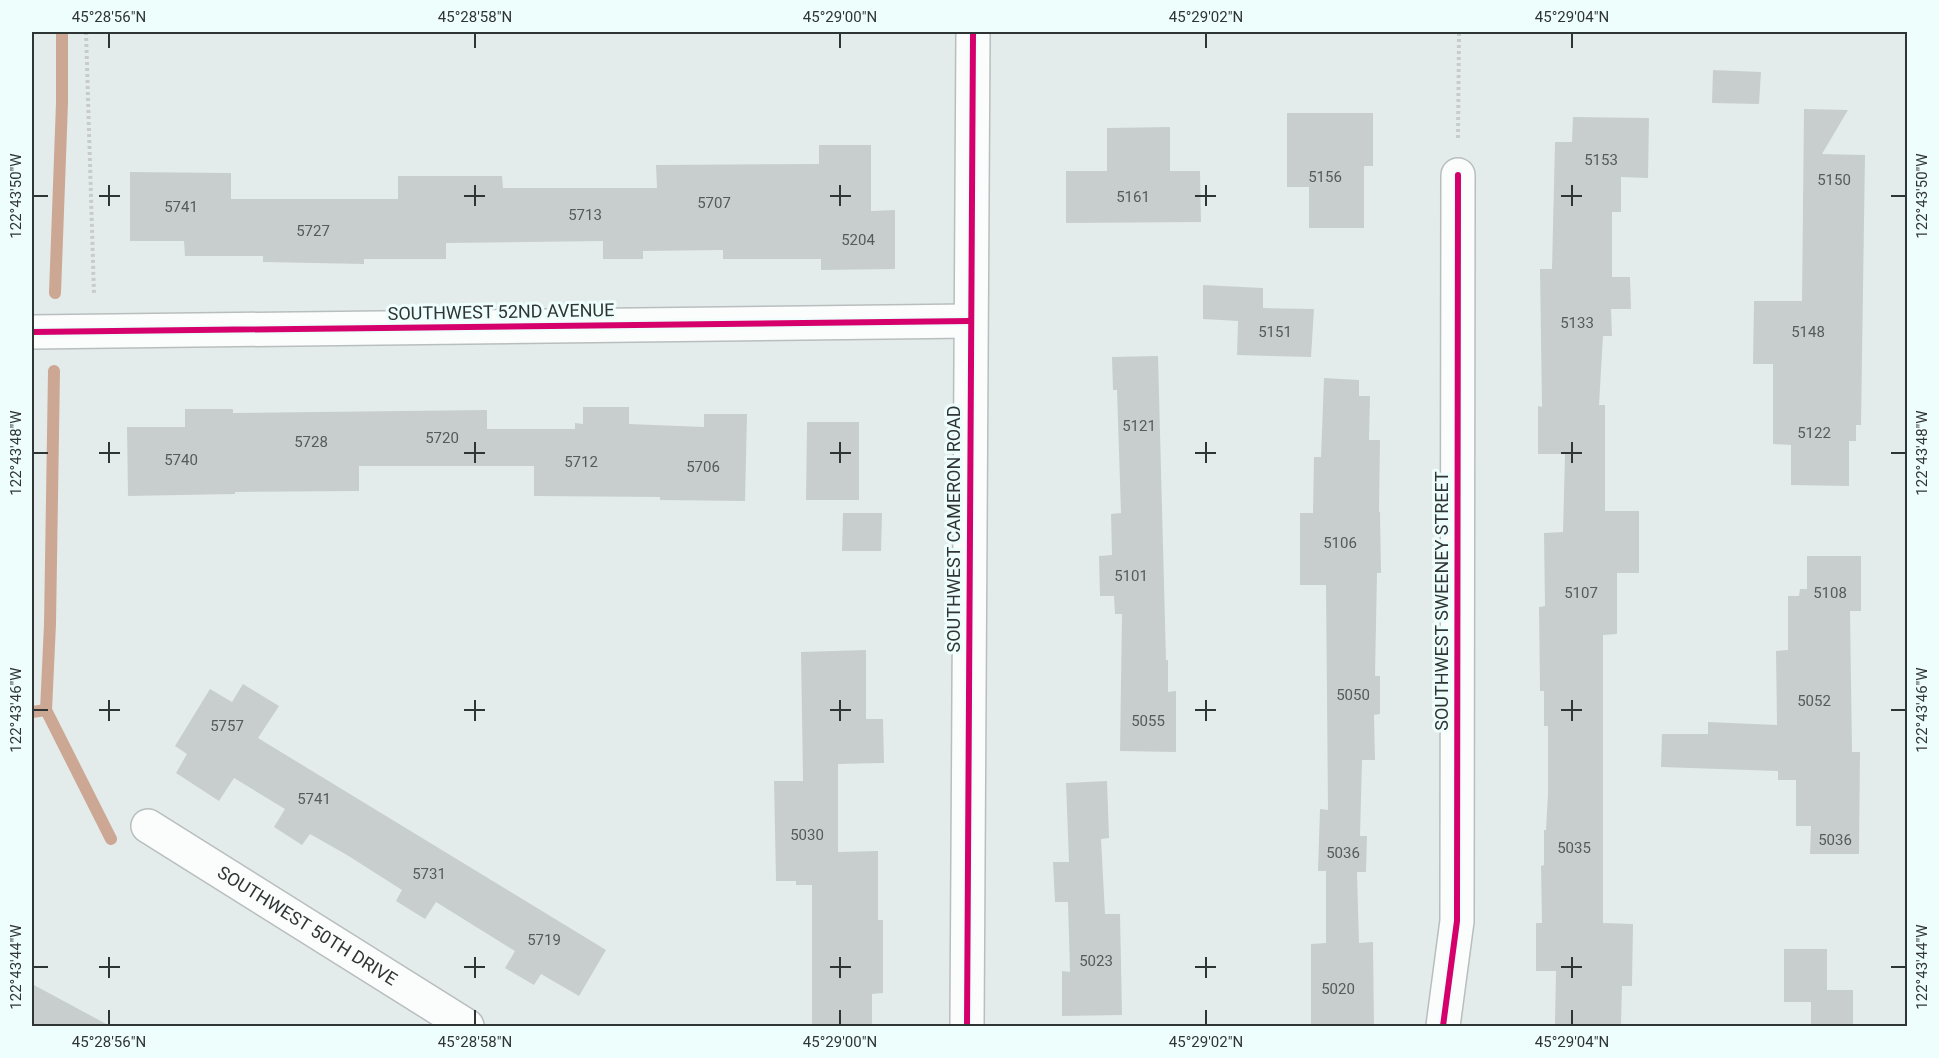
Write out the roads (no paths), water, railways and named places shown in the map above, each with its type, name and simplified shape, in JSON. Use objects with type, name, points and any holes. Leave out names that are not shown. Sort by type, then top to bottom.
[{"type":"street","name":"SOUTHWEST CAMERON ROAD","points":[[967,1026],[973,32]]},
{"type":"street","name":"SOUTHWEST SWEENEY STREET","points":[[1443,1026],[1457,921],[1458,175]]},
{"type":"street","name":"SOUTHWEST 52ND AVENUE","points":[[32,332],[970,321]]},
{"type":"street","name":"SOUTHWEST 50TH DRIVE","points":[[148,826],[467,1026]]},
{"type":"waterway","points":[[55,293],[62,103],[62,32]]},
{"type":"waterway","points":[[54,371],[50,624],[46,710],[111,839]]},
{"type":"waterway","points":[[32,712],[46,710]]}]
